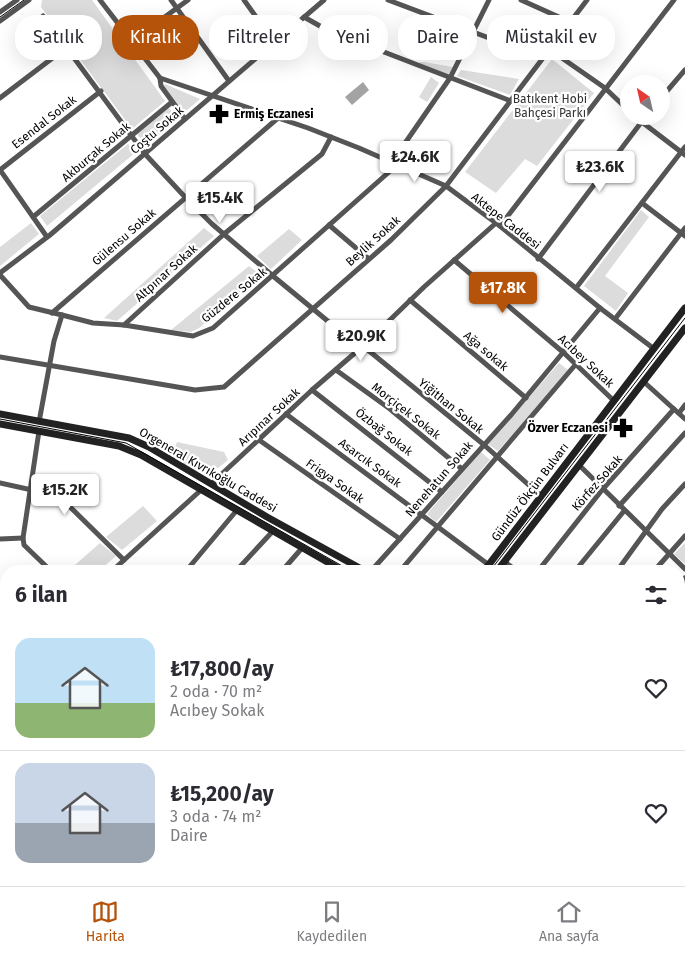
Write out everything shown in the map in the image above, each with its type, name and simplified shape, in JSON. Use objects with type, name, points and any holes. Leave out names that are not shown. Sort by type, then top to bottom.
[{"type":"main road","name":"Gündüz Ökçün Bulvarı","points":[[489,565],[613,400],[685,308]]},
{"type":"main road","name":"Gündüz Ökçün Bulvarı","points":[[502,565],[685,328]]},
{"type":"main road","name":"Orgeneral Kıvrıkoğlu Caddesi","points":[[0,414],[129,438],[149,447],[354,565]]},
{"type":"main road","points":[[0,424],[120,446],[170,471],[331,565]]},
{"type":"street","points":[[0,12],[17,0]]},
{"type":"street","points":[[0,21],[29,0]]},
{"type":"street","points":[[100,0],[112,15]]},
{"type":"street","points":[[171,0],[229,81]]},
{"type":"street","points":[[167,15],[188,0]]},
{"type":"street","points":[[244,0],[255,15]]},
{"type":"street","points":[[313,0],[317,6]]},
{"type":"street","name":"Coştu Sokak","points":[[306,15],[324,0]]},
{"type":"street","points":[[388,0],[427,15]]},
{"type":"street","name":"Güzdere Sokak","points":[[477,23],[489,0]]},
{"type":"street","points":[[521,0],[554,15]]},
{"type":"street","name":"Beylik Sokak","points":[[575,15],[587,0]]},
{"type":"street","name":"Arıpınar Sokak","points":[[211,484],[312,390],[363,346],[454,260],[498,225],[674,0]]},
{"type":"street","points":[[308,19],[327,30],[511,101]]},
{"type":"street","points":[[0,98],[50,60]]},
{"type":"street","name":"Yiğithan Sokak","points":[[77,60],[145,154],[185,197],[224,234],[352,341],[363,346],[483,444],[541,496]]},
{"type":"street","points":[[146,60],[160,78],[161,86],[185,119]]},
{"type":"street","name":"Coştu Sokak","points":[[0,274],[145,154],[253,60]]},
{"type":"street","name":"Güzdere Sokak","points":[[0,274],[29,307],[62,316],[93,323],[124,325],[194,336],[214,328],[395,163],[450,78],[459,60]]},
{"type":"street","name":"Beylik Sokak","points":[[0,357],[195,390],[224,387],[369,259],[446,186],[541,60]]},
{"type":"street","points":[[565,60],[605,88],[620,102]]},
{"type":"street","points":[[670,88],[685,70]]},
{"type":"street","name":"Aktepe Caddesi","points":[[160,78],[214,94],[331,137],[446,186],[653,348]]},
{"type":"street","name":"Esendal Sokak","points":[[0,170],[101,91]]},
{"type":"street","name":"Akburçak Sokak","points":[[33,217],[172,102]]},
{"type":"street","name":"Gülensu Sokak","points":[[52,313],[278,118]]},
{"type":"street","points":[[538,258],[639,125]]},
{"type":"street","points":[[576,288],[684,151],[645,125]]},
{"type":"street","name":"Altpınar Sokak","points":[[124,325],[224,234],[322,154],[331,137]]},
{"type":"street","points":[[0,170],[46,237]]},
{"type":"street","points":[[642,203],[683,235]]},
{"type":"street","points":[[329,225],[369,259]]},
{"type":"street","points":[[615,319],[683,235],[685,228]]},
{"type":"street","name":"Acıbey Sokak","points":[[454,260],[564,353],[613,400]]},
{"type":"street","name":"Ağa sokak","points":[[410,300],[526,398]]},
{"type":"street","name":"Nenehatun Sokak","points":[[376,565],[526,398],[600,308]]},
{"type":"street","points":[[39,422],[49,366],[62,316]]},
{"type":"street","points":[[405,565],[576,364]]},
{"type":"street","name":"Morçiçek Sokak","points":[[336,370],[390,409],[462,470]]},
{"type":"street","points":[[644,382],[685,419]]},
{"type":"street","name":"Özbağ Sokak","points":[[312,390],[442,492]]},
{"type":"street","name":"Körfez Sokak","points":[[543,565],[602,490],[677,411],[685,405]]},
{"type":"street","name":"Asarcık Sokak","points":[[286,414],[438,525],[484,565]]},
{"type":"street","points":[[39,431],[22,538],[24,545],[44,565]]},
{"type":"street","points":[[619,506],[685,433]]},
{"type":"street","name":"Frigya Sokak","points":[[259,440],[400,539]]},
{"type":"street","points":[[579,465],[602,490],[681,565]]},
{"type":"street","points":[[0,483],[30,488],[59,496],[124,560]]},
{"type":"street","points":[[621,565],[646,531],[685,484]]},
{"type":"street","points":[[119,565],[201,490]]},
{"type":"street","points":[[191,565],[237,510]]},
{"type":"street","points":[[580,565],[624,511]]},
{"type":"street","points":[[242,565],[273,531]]},
{"type":"street","points":[[659,565],[685,536]]},
{"type":"street","points":[[0,539],[22,538]]},
{"type":"street","points":[[287,565],[302,548]]},
{"type":"street","points":[[505,562],[509,565]]},
{"type":"green space","points":[[42,0],[92,0],[112,28],[112,60],[135,60],[165,101],[132,129],[81,60],[102,60],[102,15],[47,15],[41,7]]},
{"type":"green space","name":"Batıkent Hobi Bahçesi Parkı","points":[[551,60],[594,93],[537,166],[525,159],[496,193],[465,172]]},
{"type":"green space","points":[[420,62],[453,67],[451,73],[447,74]]},
{"type":"green space","points":[[461,70],[519,79],[510,95],[457,76]]},
{"type":"green space","points":[[431,77],[439,83],[427,102],[419,97]]},
{"type":"green space","points":[[165,84],[200,99],[187,110],[179,108],[163,86]]},
{"type":"green space","points":[[169,108],[178,120],[146,145],[137,134]]},
{"type":"green space","points":[[128,144],[136,152],[47,226],[40,216]]},
{"type":"green space","points":[[641,210],[649,217],[605,276],[628,293],[616,311],[584,286]]},
{"type":"green space","points":[[31,223],[39,234],[0,266],[0,247]]},
{"type":"green space","points":[[204,228],[214,236],[117,321],[104,318]]},
{"type":"green space","points":[[289,229],[302,240],[271,269],[257,256]]},
{"type":"green space","points":[[249,266],[262,276],[199,328],[191,332],[171,330]]},
{"type":"green space","points":[[559,363],[568,370],[498,451],[488,444]]},
{"type":"green space","points":[[177,442],[224,452],[228,460],[218,468],[197,472],[172,456]]},
{"type":"green space","points":[[481,452],[490,460],[436,522],[427,514]]},
{"type":"green space","points":[[143,506],[157,521],[122,550],[106,537]]},
{"type":"green space","points":[[100,543],[116,556],[106,565],[75,565]]},
{"type":"green space","points":[[685,543],[685,564],[674,554]]},
{"type":"shaded area","points":[[363,82],[369,90],[352,105],[345,97]]},
{"type":"tram line","points":[[0,17],[24,0]]},
{"type":"tram line","points":[[495,565],[685,318]]},
{"type":"tram line","points":[[0,419],[126,443],[340,565]]},
{"type":"place","name":"Ermiş Eczanesi","points":[[219,114]]},
{"type":"place","name":"Özver Eczanesi","points":[[623,428]]}]
